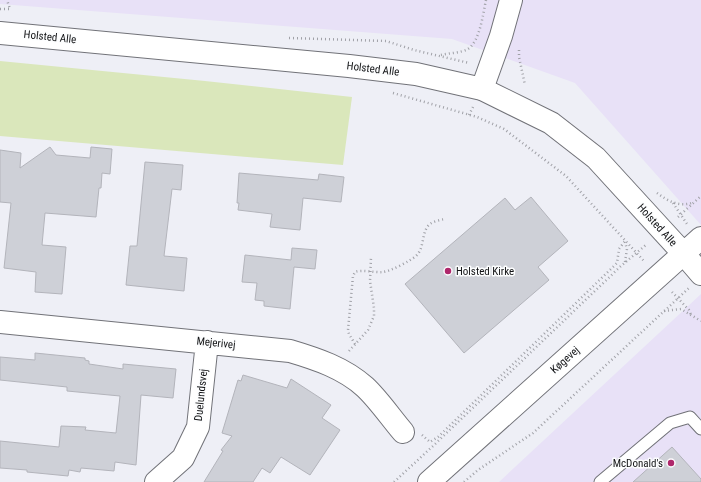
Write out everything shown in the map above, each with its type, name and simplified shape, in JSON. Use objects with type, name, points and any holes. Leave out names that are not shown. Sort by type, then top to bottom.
[{"type":"street","points":[[482,89],[501,36],[511,0]]},
{"type":"street","name":"Holsted Alle","points":[[0,33],[357,67],[416,74],[482,89],[551,123],[596,158],[683,253],[695,281]]},
{"type":"street","name":"Køgevej","points":[[429,482],[701,238]]},
{"type":"street","name":"Mejerivej","points":[[0,322],[290,351],[316,358],[334,366],[365,387],[403,432]]},
{"type":"street","name":"Duelundsvej","points":[[156,482],[183,458],[198,427],[207,342]]},
{"type":"lane","points":[[600,482],[670,423],[690,417],[701,429]]},
{"type":"path","points":[[7,0],[12,13]]},
{"type":"path","points":[[440,55],[462,51],[469,48],[477,39],[486,0]]},
{"type":"path","points":[[0,9],[10,9]]},
{"type":"path","points":[[388,92],[477,118],[504,129],[566,176],[625,241],[627,249],[624,264]]},
{"type":"path","points":[[667,199],[679,205],[687,205],[694,202]]},
{"type":"path","points":[[355,344],[348,330],[353,276],[355,272],[383,272],[390,270],[417,255],[421,250],[427,227],[430,224],[445,219]]},
{"type":"path","points":[[403,432],[411,428],[416,428],[430,442],[438,437],[617,263],[619,249],[625,241]]},
{"type":"path","points":[[334,366],[368,330],[374,316],[370,289],[370,257]]},
{"type":"path","points":[[394,482],[627,261]]},
{"type":"path","points":[[464,482],[478,470],[533,433],[695,281]]},
{"type":"path","points":[[678,298],[689,310],[691,315]]},
{"type":"path","points":[[663,312],[681,309],[701,321]]},
{"type":"shaded area","points":[[0,0],[701,0],[701,225],[575,83],[452,39],[0,4]]},
{"type":"shaded area","points":[[701,294],[701,482],[499,482]]},
{"type":"green space","points":[[0,61],[352,97],[343,165],[0,136]]},
{"type":"building","points":[[50,147],[56,155],[90,158],[91,147],[112,149],[110,174],[102,173],[96,217],[45,213],[42,245],[66,247],[62,294],[35,292],[36,272],[4,268],[11,203],[0,202],[0,150],[21,153],[20,168]]},
{"type":"building","points":[[145,162],[183,165],[181,190],[172,189],[164,256],[187,258],[184,291],[126,285],[130,246],[137,246]]},
{"type":"building","points":[[239,173],[318,180],[319,174],[344,177],[341,202],[303,198],[300,230],[270,227],[272,214],[238,210]]},
{"type":"building","name":"Holsted Kirke","points":[[531,197],[568,241],[538,267],[549,280],[464,353],[405,284],[505,198],[515,210]]},
{"type":"building","points":[[292,248],[317,250],[315,269],[294,267],[290,309],[264,306],[264,301],[255,300],[257,283],[242,282],[245,255],[291,260]]},
{"type":"building","points":[[35,353],[85,358],[85,360],[89,361],[89,364],[123,369],[123,364],[176,369],[173,398],[141,395],[136,465],[115,462],[114,471],[81,468],[80,472],[69,470],[68,476],[0,468],[0,441],[59,447],[61,426],[86,427],[85,430],[116,433],[120,396],[67,391],[67,387],[0,380],[0,357],[35,360]]},
{"type":"building","points":[[243,375],[287,388],[291,379],[331,405],[322,418],[340,430],[310,475],[281,457],[270,473],[262,468],[253,482],[204,482],[223,451],[221,450],[232,436],[222,433],[238,380],[241,381]]},
{"type":"building","name":"McDonald's","points":[[672,447],[701,479],[701,482],[633,482]]},
{"type":"place","name":"Holsted Kirke","points":[[448,271]]},
{"type":"place","name":"McDonald's","points":[[671,463]]}]
